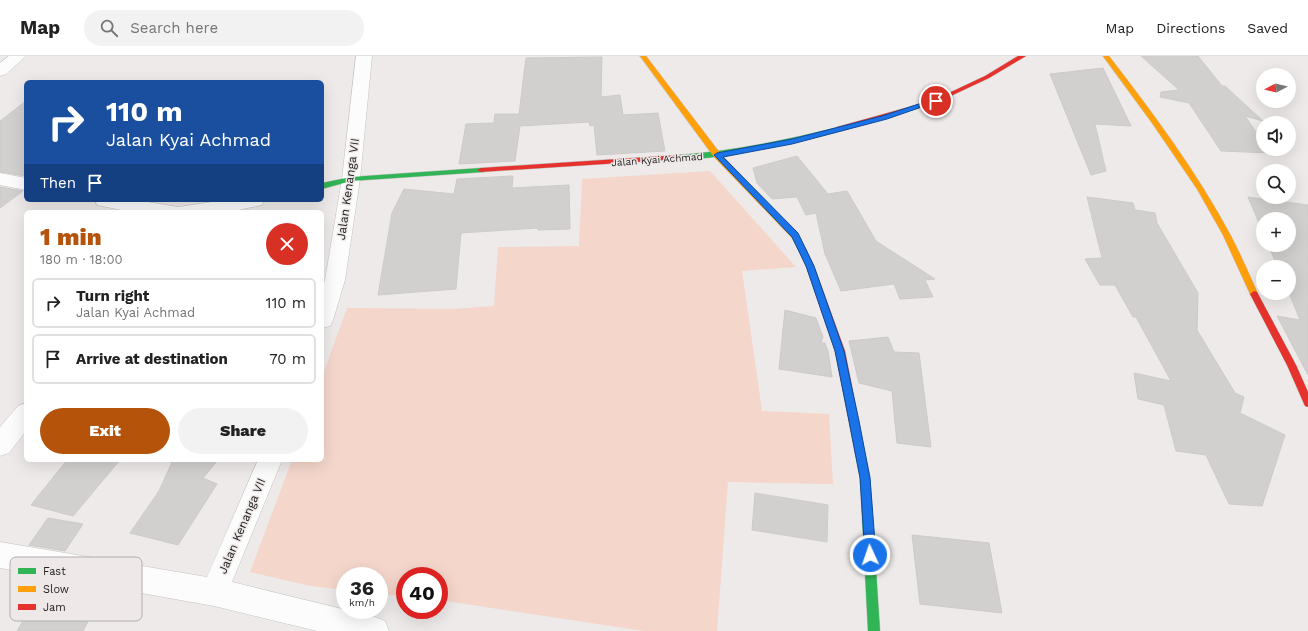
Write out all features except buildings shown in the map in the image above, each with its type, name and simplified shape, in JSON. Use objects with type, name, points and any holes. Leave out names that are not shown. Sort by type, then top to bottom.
[{"type":"street","points":[[0,71],[18,56]]},
{"type":"street","name":"Jalan Kenanga VII","points":[[324,314],[335,280],[351,179],[364,56]]},
{"type":"street","points":[[643,56],[717,155],[795,236],[810,266],[840,351],[865,478],[874,631]]},
{"type":"street","name":"Jalan Kyai Achmad","points":[[324,186],[351,179],[717,155],[792,141],[884,117],[936,101],[987,77],[1023,56]]},
{"type":"street","points":[[1106,56],[1162,133],[1200,190],[1227,236],[1258,303],[1291,365],[1308,403]]},
{"type":"street","points":[[0,179],[24,184]]},
{"type":"street","points":[[114,202],[153,210]]},
{"type":"street","points":[[208,210],[246,202]]},
{"type":"street","points":[[0,444],[24,415]]},
{"type":"street","name":"Jalan Kenanga VII","points":[[214,592],[269,462]]},
{"type":"street","points":[[0,555],[12,557]]},
{"type":"street","points":[[142,580],[214,592],[375,631]]},
{"type":"shaded area","points":[[710,171],[796,267],[742,271],[762,411],[829,414],[833,484],[728,482],[717,631],[644,631],[448,601],[448,567],[396,567],[396,595],[388,595],[388,567],[336,567],[336,589],[311,586],[250,572],[291,462],[324,462],[324,371],[347,308],[453,309],[494,306],[498,247],[579,246],[582,179]]},
{"type":"traffic: fast","points":[[679,157],[740,150],[780,143],[839,129]]},
{"type":"traffic: fast","points":[[324,186],[351,179],[481,170]]},
{"type":"traffic: fast","points":[[860,453],[865,477],[874,631]]},
{"type":"traffic: slow","points":[[643,56],[717,155],[795,236],[803,251]]},
{"type":"traffic: slow","points":[[1106,56],[1155,121],[1200,188],[1227,235],[1254,294]]},
{"type":"traffic: jam","points":[[839,129],[936,101],[987,77],[1023,56]]},
{"type":"traffic: jam","points":[[481,170],[679,157]]},
{"type":"traffic: jam","points":[[803,251],[810,266],[840,351],[860,453]]},
{"type":"traffic: jam","points":[[1254,294],[1291,365],[1308,403]]},
{"type":"route","points":[[870,555],[865,478],[840,351],[810,266],[795,236],[717,155],[792,141],[884,117],[936,101]]}]
